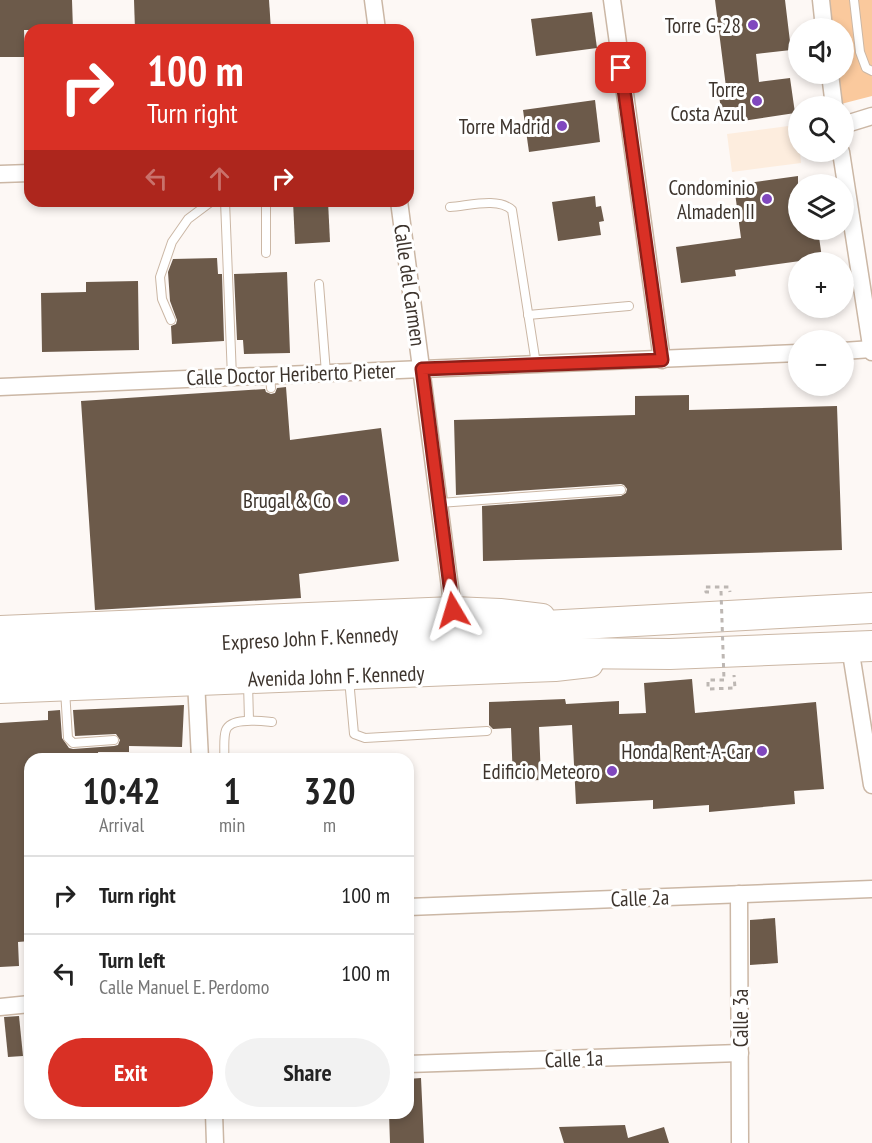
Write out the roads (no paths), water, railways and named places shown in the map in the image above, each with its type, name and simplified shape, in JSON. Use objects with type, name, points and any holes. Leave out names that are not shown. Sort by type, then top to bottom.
[{"type":"highway","name":"Expreso John F. Kennedy","points":[[2,636],[454,631],[872,608]]},
{"type":"highway","name":"Expreso John F. Kennedy","points":[[3,684],[454,631],[670,654],[861,647]]},
{"type":"main road","name":"Avenida John F. Kennedy","points":[[3,684],[65,687],[555,668],[670,654]]},
{"type":"street","points":[[373,0],[376,24]]},
{"type":"street","points":[[612,0],[662,360]]},
{"type":"street","points":[[821,0],[823,18]]},
{"type":"street","points":[[854,121],[872,116]]},
{"type":"street","points":[[843,162],[872,350],[854,351]]},
{"type":"street","points":[[0,174],[24,172]]},
{"type":"street","name":"Calle del Carmen","points":[[400,207],[454,631]]},
{"type":"street","name":"Calle Doctor Heriberto Pieter","points":[[0,387],[232,377],[270,382],[326,373],[788,354]]},
{"type":"street","points":[[861,647],[872,785]]},
{"type":"street","points":[[196,681],[200,753]]},
{"type":"street","name":"Calle 2a","points":[[414,907],[872,889]]},
{"type":"street","name":"Calle 3a","points":[[739,894],[740,1143]]},
{"type":"street","points":[[0,1007],[24,1005]]},
{"type":"street","name":"Calle 1a","points":[[414,1064],[740,1053]]},
{"type":"street","points":[[214,1119],[215,1143]]},
{"type":"lane","points":[[854,0],[860,52],[866,68],[872,70]]},
{"type":"lane","points":[[450,207],[498,203],[507,205],[512,210],[536,364]]},
{"type":"lane","points":[[171,320],[162,300],[160,277],[172,242],[189,219],[204,207]]},
{"type":"lane","points":[[225,207],[232,377]]},
{"type":"lane","points":[[266,207],[266,253]]},
{"type":"lane","points":[[320,284],[326,373]]},
{"type":"lane","points":[[528,315],[629,306]]},
{"type":"lane","points":[[220,327],[230,330]]},
{"type":"lane","points":[[439,503],[621,490]]},
{"type":"lane","points":[[349,676],[354,734],[365,738],[487,731]]},
{"type":"lane","points":[[248,679],[249,720]]},
{"type":"lane","points":[[65,687],[68,738],[73,742],[114,740]]},
{"type":"lane","points":[[224,753],[226,729],[231,724],[249,720],[272,722]]},
{"type":"place","name":"Torre G-28","points":[[753,25]]},
{"type":"place","name":"Torre Costa Azul","points":[[757,101]]},
{"type":"place","name":"Torre Madrid","points":[[562,126]]},
{"type":"place","name":"Condominio Almaden II","points":[[767,199]]},
{"type":"place","name":"Brugal & Co","points":[[343,500]]},
{"type":"place","name":"Honda Rent-A-Car","points":[[762,751]]},
{"type":"place","name":"Edificio Meteoro","points":[[612,771]]}]
